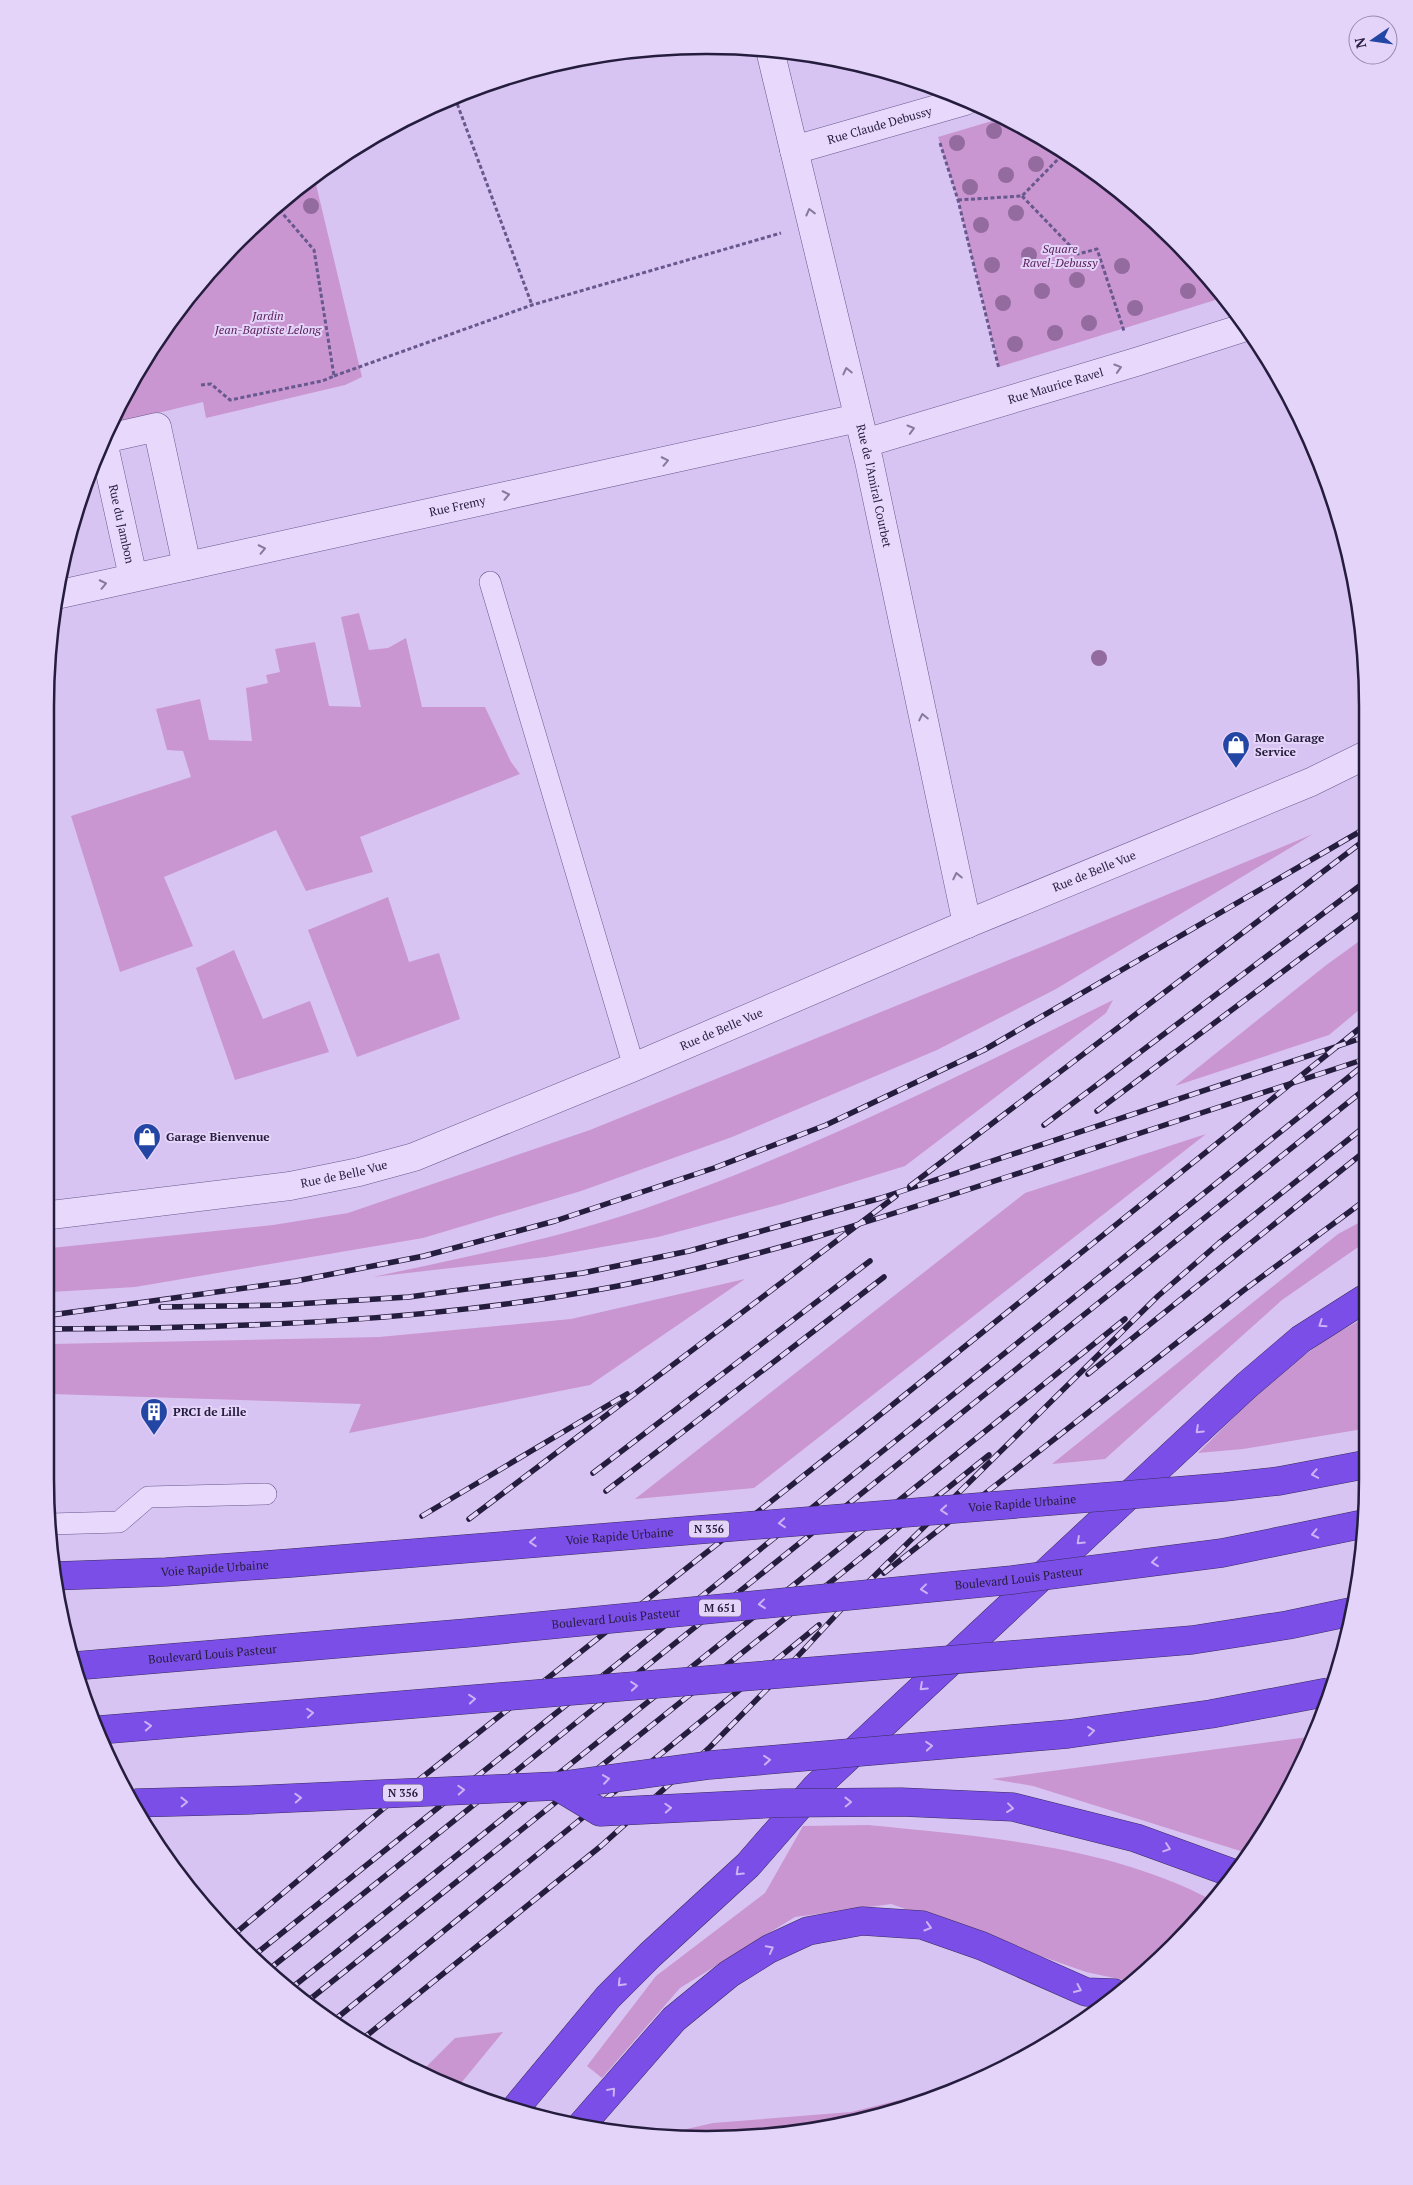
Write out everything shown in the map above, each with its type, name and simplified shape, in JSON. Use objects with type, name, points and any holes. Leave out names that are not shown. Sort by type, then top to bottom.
[{"type":"highway","points":[[519,2104],[608,1997],[650,1955],[748,1865],[816,1787],[1246,1386],[1301,1339],[1359,1301]]},
{"type":"highway","name":"Voie Rapide Urbaine","points":[[61,1576],[166,1572],[292,1563],[1225,1487],[1279,1481],[1359,1466]]},
{"type":"highway","name":"Boulevard Louis Pasteur","points":[[81,1665],[467,1633],[1012,1580],[1222,1553],[1358,1525]]},
{"type":"highway","points":[[104,1730],[1192,1640],[1288,1625],[1345,1613]]},
{"type":"highway","name":"N 356","points":[[139,1802],[250,1800],[557,1786],[710,1765],[1096,1730],[1212,1714],[1323,1693]]},
{"type":"highway","points":[[557,1786],[600,1812],[713,1805],[901,1802],[1013,1807],[1136,1838],[1227,1871]]},
{"type":"highway","points":[[587,2120],[674,2019],[729,1974],[769,1949],[808,1931],[862,1922],[922,1925],[982,1946],[1086,1992],[1107,1994]]},
{"type":"street","name":"Rue de l'Amiral Courbet","points":[[772,57],[862,430],[967,924]]},
{"type":"street","name":"Rue Claude Debussy","points":[[794,150],[957,103]]},
{"type":"street","name":"Rue Maurice Ravel","points":[[862,430],[1011,400],[1239,329]]},
{"type":"street","points":[[113,436],[155,420],[187,566]]},
{"type":"street","name":"Rue Fremy","points":[[64,592],[862,430]]},
{"type":"street","name":"Rue du Jambon","points":[[106,452],[133,578]]},
{"type":"street","name":"Rue de Belle Vue","points":[[54,1215],[232,1194],[359,1172],[450,1144],[967,924],[1311,782],[1359,759]]},
{"type":"lane","points":[[490,582],[634,1067]]},
{"type":"lane","points":[[55,1524],[119,1522],[148,1497],[266,1494]]},
{"type":"path","points":[[457,103],[532,305]]},
{"type":"path","points":[[929,112],[958,200],[999,367],[1011,400]]},
{"type":"path","points":[[958,200],[1022,196],[1059,158]]},
{"type":"path","points":[[1022,196],[1078,254],[1097,249],[1122,328],[1136,362]]},
{"type":"path","points":[[281,212],[314,250],[334,376]]},
{"type":"path","points":[[201,385],[211,384],[230,400],[322,381],[532,305],[737,245],[813,225]]},
{"type":"green space","name":"Square Ravel-Debussy","points":[[994,120],[1033,141],[1104,189],[1137,216],[1168,245],[1216,300],[999,367],[958,200],[938,137]]},
{"type":"green space","name":"Jardin Jean-Baptiste Lelong","points":[[316,184],[362,377],[345,385],[206,418],[203,402],[119,423],[141,380],[164,344],[216,276],[276,216]]},
{"type":"green space","points":[[359,613],[369,650],[388,648],[406,638],[422,707],[485,707],[511,762],[520,774],[360,837],[373,872],[306,891],[276,830],[164,877],[193,946],[120,972],[71,816],[191,777],[183,751],[167,750],[156,709],[200,699],[209,740],[252,741],[246,688],[268,683],[266,675],[280,672],[275,649],[315,642],[329,706],[361,707],[341,617]]},
{"type":"green space","points":[[1313,834],[1056,989],[937,1050],[732,1137],[581,1191],[423,1238],[135,1287],[54,1292],[54,1248],[273,1225],[348,1213],[590,1130],[1046,945]]},
{"type":"green space","points":[[388,897],[409,962],[439,953],[460,1019],[357,1057],[308,930]]},
{"type":"green space","points":[[1359,941],[1359,1010],[1329,1035],[1175,1086],[1325,966]]},
{"type":"green space","points":[[234,950],[263,1019],[310,1001],[329,1052],[235,1080],[196,968]]},
{"type":"green space","points":[[1113,1000],[1106,1013],[905,1166],[782,1204],[658,1237],[546,1257],[373,1277],[556,1235],[628,1214],[721,1181],[891,1108]]},
{"type":"green space","points":[[1206,1134],[754,1488],[635,1499],[1025,1193]]},
{"type":"green space","points":[[1359,1223],[1359,1246],[1282,1300],[1105,1459],[1052,1464],[1338,1234]]},
{"type":"green space","points":[[745,1279],[590,1385],[349,1433],[361,1404],[54,1394],[54,1344],[379,1337],[571,1319]]},
{"type":"green space","points":[[1359,1321],[1359,1430],[1243,1449],[1198,1453],[1272,1379],[1328,1338]]},
{"type":"green space","points":[[1306,1737],[1272,1805],[1242,1851],[1033,1786],[992,1779]]},
{"type":"green space","points":[[868,1825],[1046,1846],[1132,1867],[1174,1882],[1206,1897],[1168,1940],[1124,1980],[1086,1972],[891,1904],[795,1917],[680,1988],[602,2078],[587,2066],[656,1976],[765,1893],[803,1826]]},
{"type":"green space","points":[[503,2032],[461,2083],[426,2067],[455,2038]]},
{"type":"green space","points":[[925,2094],[834,2119],[792,2126],[749,2130],[680,2130],[713,2123],[851,2112]]},
{"type":"railway","points":[[54,1315],[296,1281],[424,1256],[555,1221],[714,1168],[826,1125],[984,1050],[1359,832]]},
{"type":"railway","points":[[910,1186],[1359,844]]},
{"type":"railway","points":[[1044,1125],[1359,886]]},
{"type":"railway","points":[[1097,1111],[1359,914]]},
{"type":"railway","points":[[237,1932],[396,1798],[855,1435],[1359,1029]]},
{"type":"railway","points":[[161,1307],[279,1305],[409,1297],[583,1273],[689,1251],[881,1198],[1359,1039]]},
{"type":"railway","points":[[54,1329],[193,1327],[336,1321],[407,1315],[548,1298],[668,1276],[767,1251],[865,1222],[1359,1061]]},
{"type":"railway","points":[[258,1952],[1359,1069]]},
{"type":"railway","points":[[273,1966],[1359,1094]]},
{"type":"railway","points":[[367,2036],[601,1846],[642,1809],[710,1747],[849,1601],[1158,1296],[1219,1243],[1359,1131]]},
{"type":"railway","points":[[1088,1374],[1359,1156]]},
{"type":"railway","points":[[469,1519],[896,1196]]},
{"type":"railway","points":[[884,1573],[1244,1290],[1359,1205]]},
{"type":"railway","points":[[593,1473],[870,1261]]},
{"type":"railway","points":[[606,1491],[884,1277]]},
{"type":"railway","points":[[295,1985],[1125,1319]]},
{"type":"railway","points":[[422,1516],[627,1394]]},
{"type":"railway","points":[[312,1998],[989,1455]]},
{"type":"railway","points":[[338,2017],[819,1625]]},
{"type":"place","name":"Mon Garage Service","points":[[1236,769]]},
{"type":"place","name":"Garage Bienvenue","points":[[147,1161]]},
{"type":"place","name":"PRCI de Lille","points":[[154,1436]]}]
